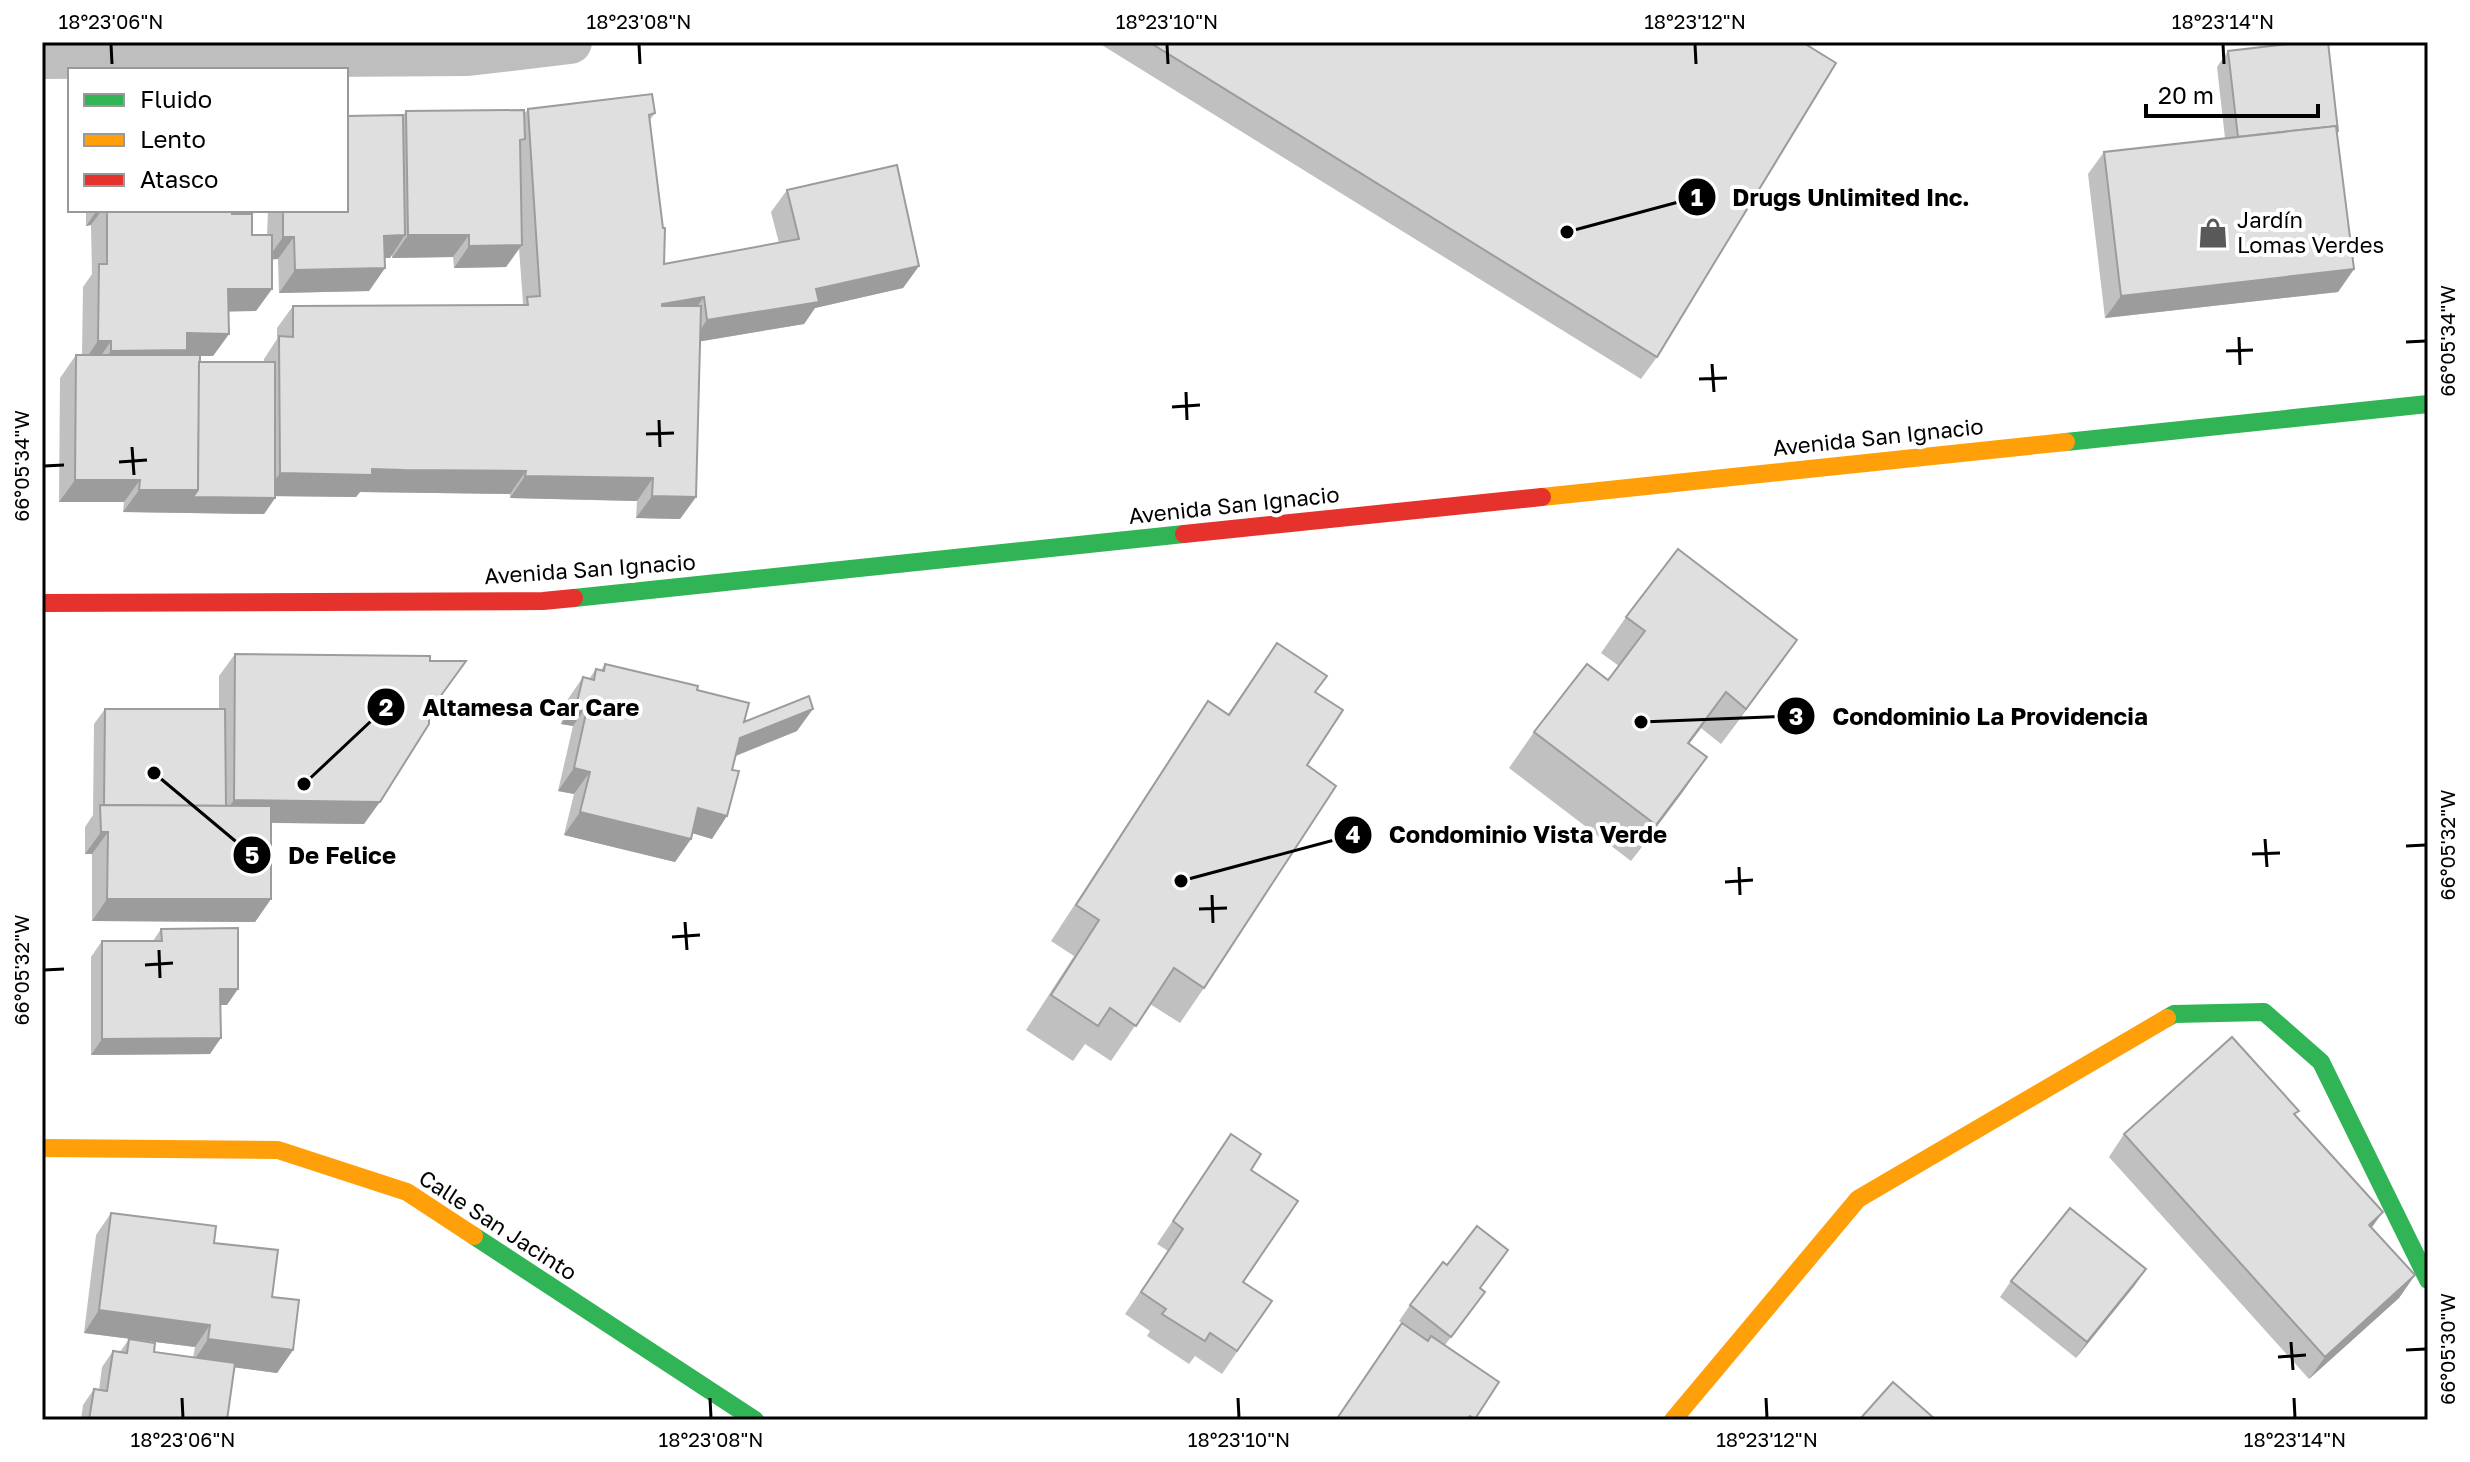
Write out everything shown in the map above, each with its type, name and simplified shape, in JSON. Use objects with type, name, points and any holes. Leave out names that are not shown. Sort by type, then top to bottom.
[{"type":"street","points":[[42,57],[468,54],[570,42]]},
{"type":"street","name":"Avenida San Ignacio","points":[[42,603],[543,601],[2428,404]]},
{"type":"street","points":[[1673,1420],[1858,1199],[2174,1014],[2264,1012],[2321,1062],[2428,1280]]},
{"type":"street","name":"Calle San Jacinto","points":[[42,1148],[278,1150],[407,1192],[755,1420]]},
{"type":"building","points":[[1149,42],[1802,42],[1836,63],[1657,357]]},
{"type":"building","points":[[2328,42],[2338,131],[2336,126],[2238,137],[2228,51]]},
{"type":"building","points":[[652,94],[655,113],[649,115],[665,228],[664,264],[799,239],[787,190],[897,165],[919,266],[816,289],[819,302],[707,320],[704,297],[662,304],[701,306],[696,497],[652,496],[653,478],[525,476],[526,471],[372,469],[372,475],[280,473],[279,336],[293,337],[293,306],[528,305],[527,297],[540,296],[528,109]]},
{"type":"building","points":[[524,110],[525,139],[520,140],[522,245],[469,246],[469,235],[408,235],[406,111]]},
{"type":"building","points":[[403,115],[405,235],[384,236],[385,268],[295,270],[294,237],[283,237],[283,212],[348,212],[348,116]]},
{"type":"building","name":"Jardín Lomas Verdes","points":[[2336,126],[2354,269],[2121,296],[2104,152]]},
{"type":"building","points":[[107,212],[252,214],[252,235],[272,235],[272,289],[228,289],[229,334],[187,333],[187,350],[111,351],[111,341],[98,341],[99,264],[107,264]]},
{"type":"building","points":[[76,355],[200,355],[198,490],[139,490],[140,480],[75,480]]},
{"type":"building","points":[[199,362],[275,362],[275,498],[193,497],[198,490]]},
{"type":"building","points":[[1678,549],[1797,640],[1746,709],[1726,692],[1688,743],[1707,757],[1656,825],[1534,732],[1587,664],[1608,680],[1645,631],[1626,617]]},
{"type":"building","points":[[1277,643],[1327,676],[1315,692],[1343,710],[1307,765],[1336,786],[1204,988],[1174,968],[1136,1026],[1110,1008],[1098,1026],[1051,995],[1099,920],[1076,905],[1208,701],[1229,715]]},
{"type":"building","points":[[235,654],[430,656],[430,661],[466,661],[429,712],[429,724],[380,802],[234,800]]},
{"type":"building","points":[[605,664],[698,686],[697,690],[749,703],[744,722],[809,696],[813,709],[740,738],[732,770],[739,771],[727,816],[698,808],[691,839],[580,812],[590,772],[574,768],[588,704],[577,702],[583,677],[594,680],[596,669],[604,671]]},
{"type":"building","points":[[105,709],[225,709],[226,806],[104,805]]},
{"type":"building","points":[[100,805],[271,806],[271,899],[107,899],[108,832],[101,832]]},
{"type":"building","points":[[238,928],[238,989],[220,989],[221,1038],[102,1039],[102,941],[162,941],[161,929]]},
{"type":"building","points":[[2232,1037],[2299,1111],[2294,1114],[2383,1212],[2369,1225],[2415,1275],[2325,1357],[2124,1134]]},
{"type":"building","points":[[1231,1134],[1261,1154],[1251,1170],[1298,1201],[1243,1282],[1272,1301],[1237,1351],[1210,1333],[1205,1341],[1162,1314],[1166,1309],[1141,1292],[1183,1229],[1173,1221]]},
{"type":"building","points":[[2070,1208],[2146,1269],[2087,1342],[2011,1281]]},
{"type":"building","points":[[111,1213],[216,1226],[214,1243],[278,1250],[272,1297],[299,1300],[293,1350],[208,1339],[210,1325],[99,1310]]},
{"type":"building","points":[[1477,1226],[1508,1250],[1480,1288],[1485,1292],[1451,1337],[1410,1305],[1443,1262],[1447,1265]]},
{"type":"building","points":[[1402,1323],[1428,1341],[1431,1336],[1499,1382],[1475,1419],[1470,1416],[1467,1420],[1336,1420]]},
{"type":"building","points":[[129,1339],[155,1343],[154,1352],[235,1363],[227,1420],[89,1420],[94,1389],[107,1391],[113,1351],[127,1353]]},
{"type":"building","points":[[1893,1382],[1936,1420],[1859,1420]]},
{"type":"traffic: fast","points":[[2066,442],[2428,404]]},
{"type":"traffic: fast","points":[[574,598],[1184,534]]},
{"type":"traffic: fast","points":[[2167,1018],[2174,1014],[2264,1012],[2321,1062],[2428,1280]]},
{"type":"traffic: fast","points":[[474,1236],[755,1420]]},
{"type":"traffic: slow","points":[[1542,497],[2066,442]]},
{"type":"traffic: slow","points":[[1673,1420],[1858,1199],[2167,1018]]},
{"type":"traffic: slow","points":[[42,1148],[278,1150],[407,1192],[474,1236]]},
{"type":"traffic: jam","points":[[1184,534],[1542,497]]},
{"type":"traffic: jam","points":[[42,603],[543,601],[574,598]]},
{"type":"place","name":"Drugs Unlimited Inc.","points":[[1567,232]]},
{"type":"place","name":"Jardín Lomas Verdes","points":[[2213,233]]},
{"type":"place","name":"Condominio La Providencia","points":[[1641,722]]},
{"type":"place","name":"De Felice","points":[[154,773]]},
{"type":"place","name":"Altamesa Car Care","points":[[304,784]]},
{"type":"place","name":"Condominio Vista Verde","points":[[1181,881]]}]
